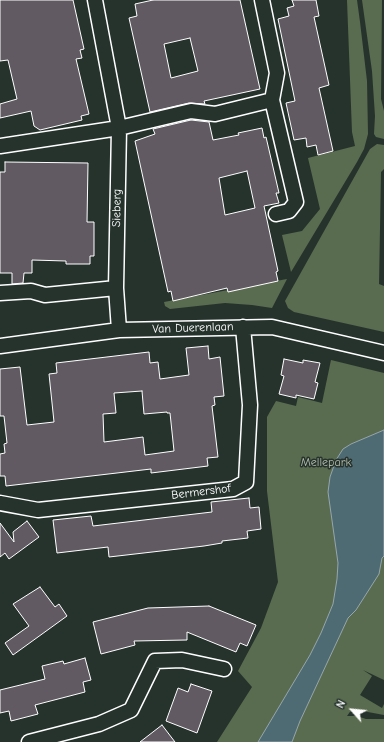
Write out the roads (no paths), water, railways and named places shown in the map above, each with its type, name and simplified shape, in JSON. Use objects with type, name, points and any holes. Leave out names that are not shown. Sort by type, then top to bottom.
[{"type":"street","name":"Sieberg","points":[[95,0],[119,128],[116,288],[119,330]]},
{"type":"street","points":[[262,0],[277,73],[272,100],[296,202],[289,211],[276,214]]},
{"type":"street","points":[[0,146],[119,128],[191,111],[215,114],[272,100]]},
{"type":"street","points":[[0,293],[31,291],[45,295],[116,288]]},
{"type":"street","name":"Bermershof","points":[[0,503],[38,510],[233,489],[246,482],[250,405],[243,327]]},
{"type":"street","name":"Van Duerenlaan","points":[[0,346],[119,330],[272,327],[384,353]]},
{"type":"street","points":[[29,742],[99,724],[131,710],[155,661],[182,660],[224,669]]},
{"type":"water","points":[[384,430],[384,556],[382,558],[379,574],[356,610],[348,618],[300,721],[292,742],[258,742],[310,655],[333,604],[338,563],[328,492],[330,477],[336,460],[343,449],[351,444]]},
{"type":"park label","name":"Mellepark","points":[[326,463]]}]
